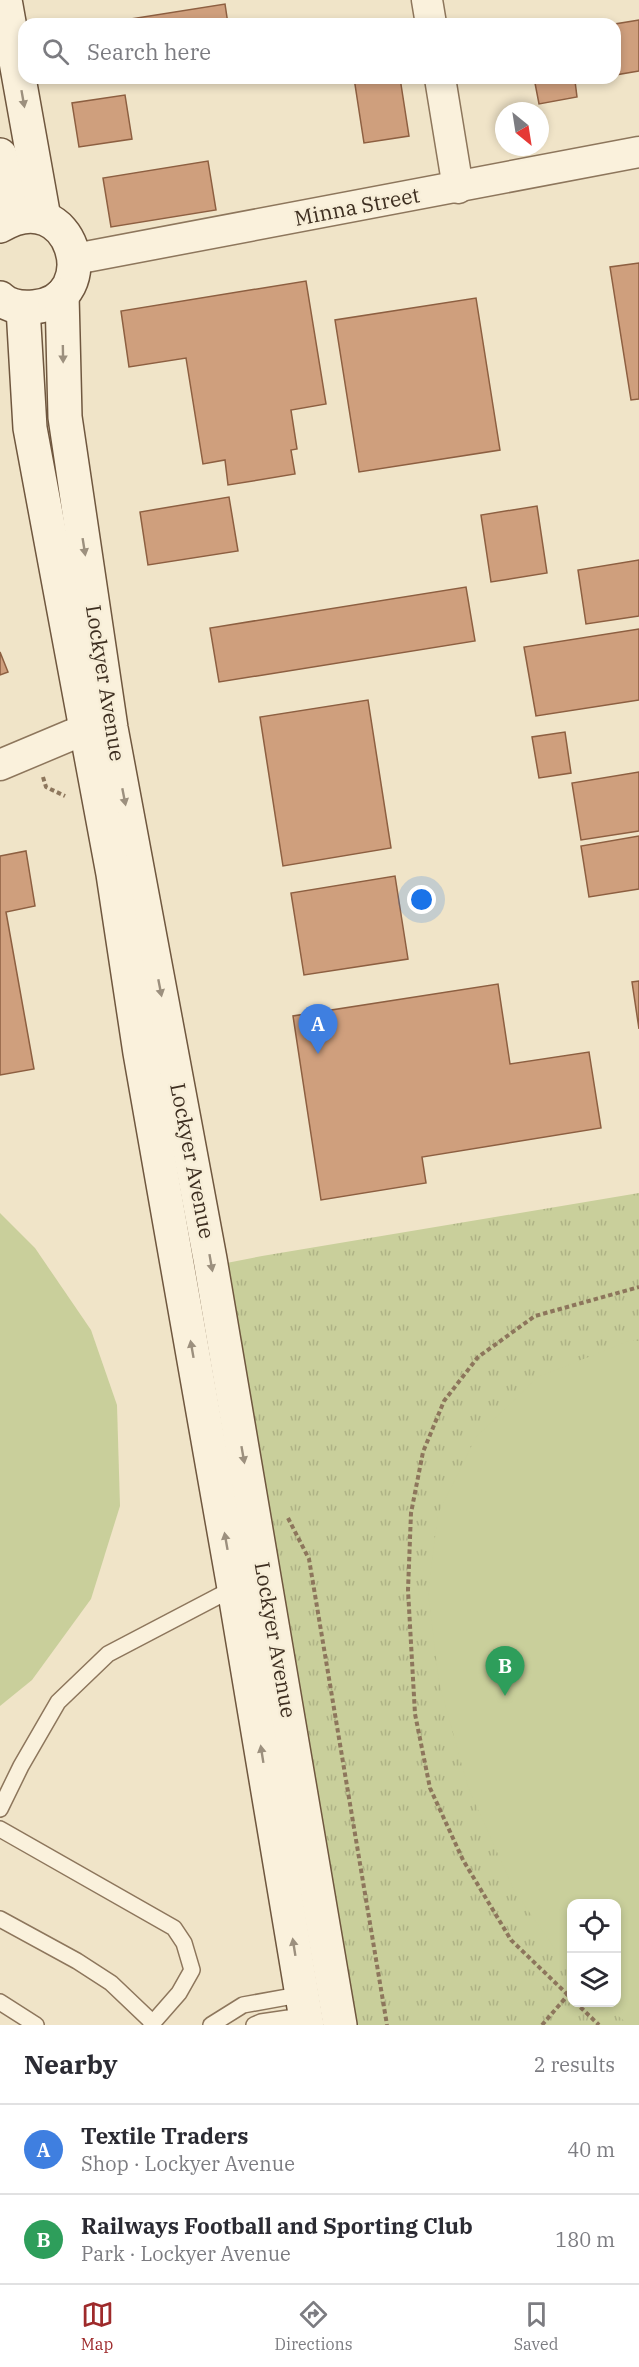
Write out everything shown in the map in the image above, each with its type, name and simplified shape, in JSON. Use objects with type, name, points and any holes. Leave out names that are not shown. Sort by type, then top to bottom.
[{"type":"main road","points":[[5,0],[18,73]]},
{"type":"main road","points":[[20,84],[44,218]]},
{"type":"main road","points":[[0,155],[6,222],[28,216],[44,218],[60,227],[71,242],[75,259],[73,278],[62,295],[44,306],[11,303]]},
{"type":"main road","name":"Lockyer Avenue","points":[[62,295],[64,417],[113,874],[140,1053],[234,1588],[305,2011]]},
{"type":"main road","name":"Lockyer Avenue","points":[[11,303],[30,428],[98,724],[210,1258],[338,2009]]},
{"type":"street","points":[[428,0],[430,18]]},
{"type":"street","points":[[441,84],[458,188]]},
{"type":"street","name":"Minna Street","points":[[75,259],[639,152]]},
{"type":"street","points":[[0,765],[98,724]]},
{"type":"lane","points":[[0,1809],[21,1766],[58,1702],[108,1654],[234,1588]]},
{"type":"lane","points":[[0,1829],[174,1928],[184,1943],[192,1970],[179,1993],[152,2024],[111,1983],[77,1961],[0,1919]]},
{"type":"lane","points":[[0,2002],[36,2025]]},
{"type":"lane","points":[[211,2025],[243,2005],[305,2011],[338,2009]]},
{"type":"lane","points":[[254,2025],[305,2011],[338,2009]]},
{"type":"path","points":[[46,787],[64,794],[72,801]]},
{"type":"path","points":[[567,1994],[511,1940],[463,1860],[430,1788],[415,1714],[408,1590],[411,1513],[423,1452],[444,1401],[478,1357],[536,1316],[639,1287]]},
{"type":"path","points":[[284,1510],[309,1559],[387,2025]]},
{"type":"path","points":[[542,2025],[567,2000]]},
{"type":"path","points":[[580,2007],[599,2025]]},
{"type":"green space","points":[[639,1193],[639,2025],[354,2025],[196,1269]]},
{"type":"green space","points":[[0,1213],[35,1248],[91,1330],[117,1405],[120,1506],[91,1599],[32,1680],[0,1706]]},
{"type":"green space","points":[[629,1341],[639,1341],[639,2025],[629,2025],[608,2007],[621,2007],[621,1899],[567,1899],[567,1966],[514,1890],[468,1787],[439,1682],[428,1593],[438,1514],[476,1437],[538,1377]]},
{"type":"building","points":[[225,4],[227,18],[137,18]]},
{"type":"building","points":[[639,20],[639,71],[621,74],[621,23]]},
{"type":"building","points":[[355,84],[401,84],[409,136],[364,143]]},
{"type":"building","points":[[535,84],[575,84],[577,97],[539,102]]},
{"type":"building","points":[[125,95],[132,139],[79,147],[72,103]]},
{"type":"building","points":[[208,161],[216,210],[111,227],[103,178]]},
{"type":"building","points":[[639,263],[639,399],[631,400],[610,267]]},
{"type":"building","points":[[306,281],[326,404],[291,410],[297,449],[291,450],[295,474],[228,485],[225,460],[203,464],[186,358],[129,367],[121,311]]},
{"type":"building","points":[[476,298],[500,450],[359,472],[335,320]]},
{"type":"building","points":[[229,497],[238,551],[148,565],[140,512]]},
{"type":"building","points":[[537,506],[547,573],[491,582],[481,515]]},
{"type":"building","points":[[639,560],[639,616],[586,624],[578,570]]},
{"type":"building","points":[[466,587],[475,641],[219,682],[210,628]]},
{"type":"building","points":[[639,629],[639,700],[536,716],[524,647]]},
{"type":"building","points":[[0,652],[8,672],[0,675]]},
{"type":"building","points":[[368,700],[391,848],[283,866],[260,717]]},
{"type":"building","points":[[565,732],[571,773],[539,778],[532,737]]},
{"type":"building","points":[[639,772],[639,831],[581,840],[572,783]]},
{"type":"building","points":[[639,836],[639,889],[589,897],[581,846]]},
{"type":"building","points":[[26,851],[35,906],[6,912],[34,1069],[0,1075],[0,856]]},
{"type":"building","points":[[395,876],[408,959],[304,975],[291,893]]},
{"type":"building","points":[[639,981],[639,1029],[632,982]]},
{"type":"building","points":[[498,984],[510,1064],[589,1052],[601,1128],[422,1157],[426,1183],[321,1200],[293,1016]]},
{"type":"place","name":"Textile Traders","points":[[318,1054]]},
{"type":"place","name":"Railways Football and Sporting Club","points":[[505,1696]]}]
